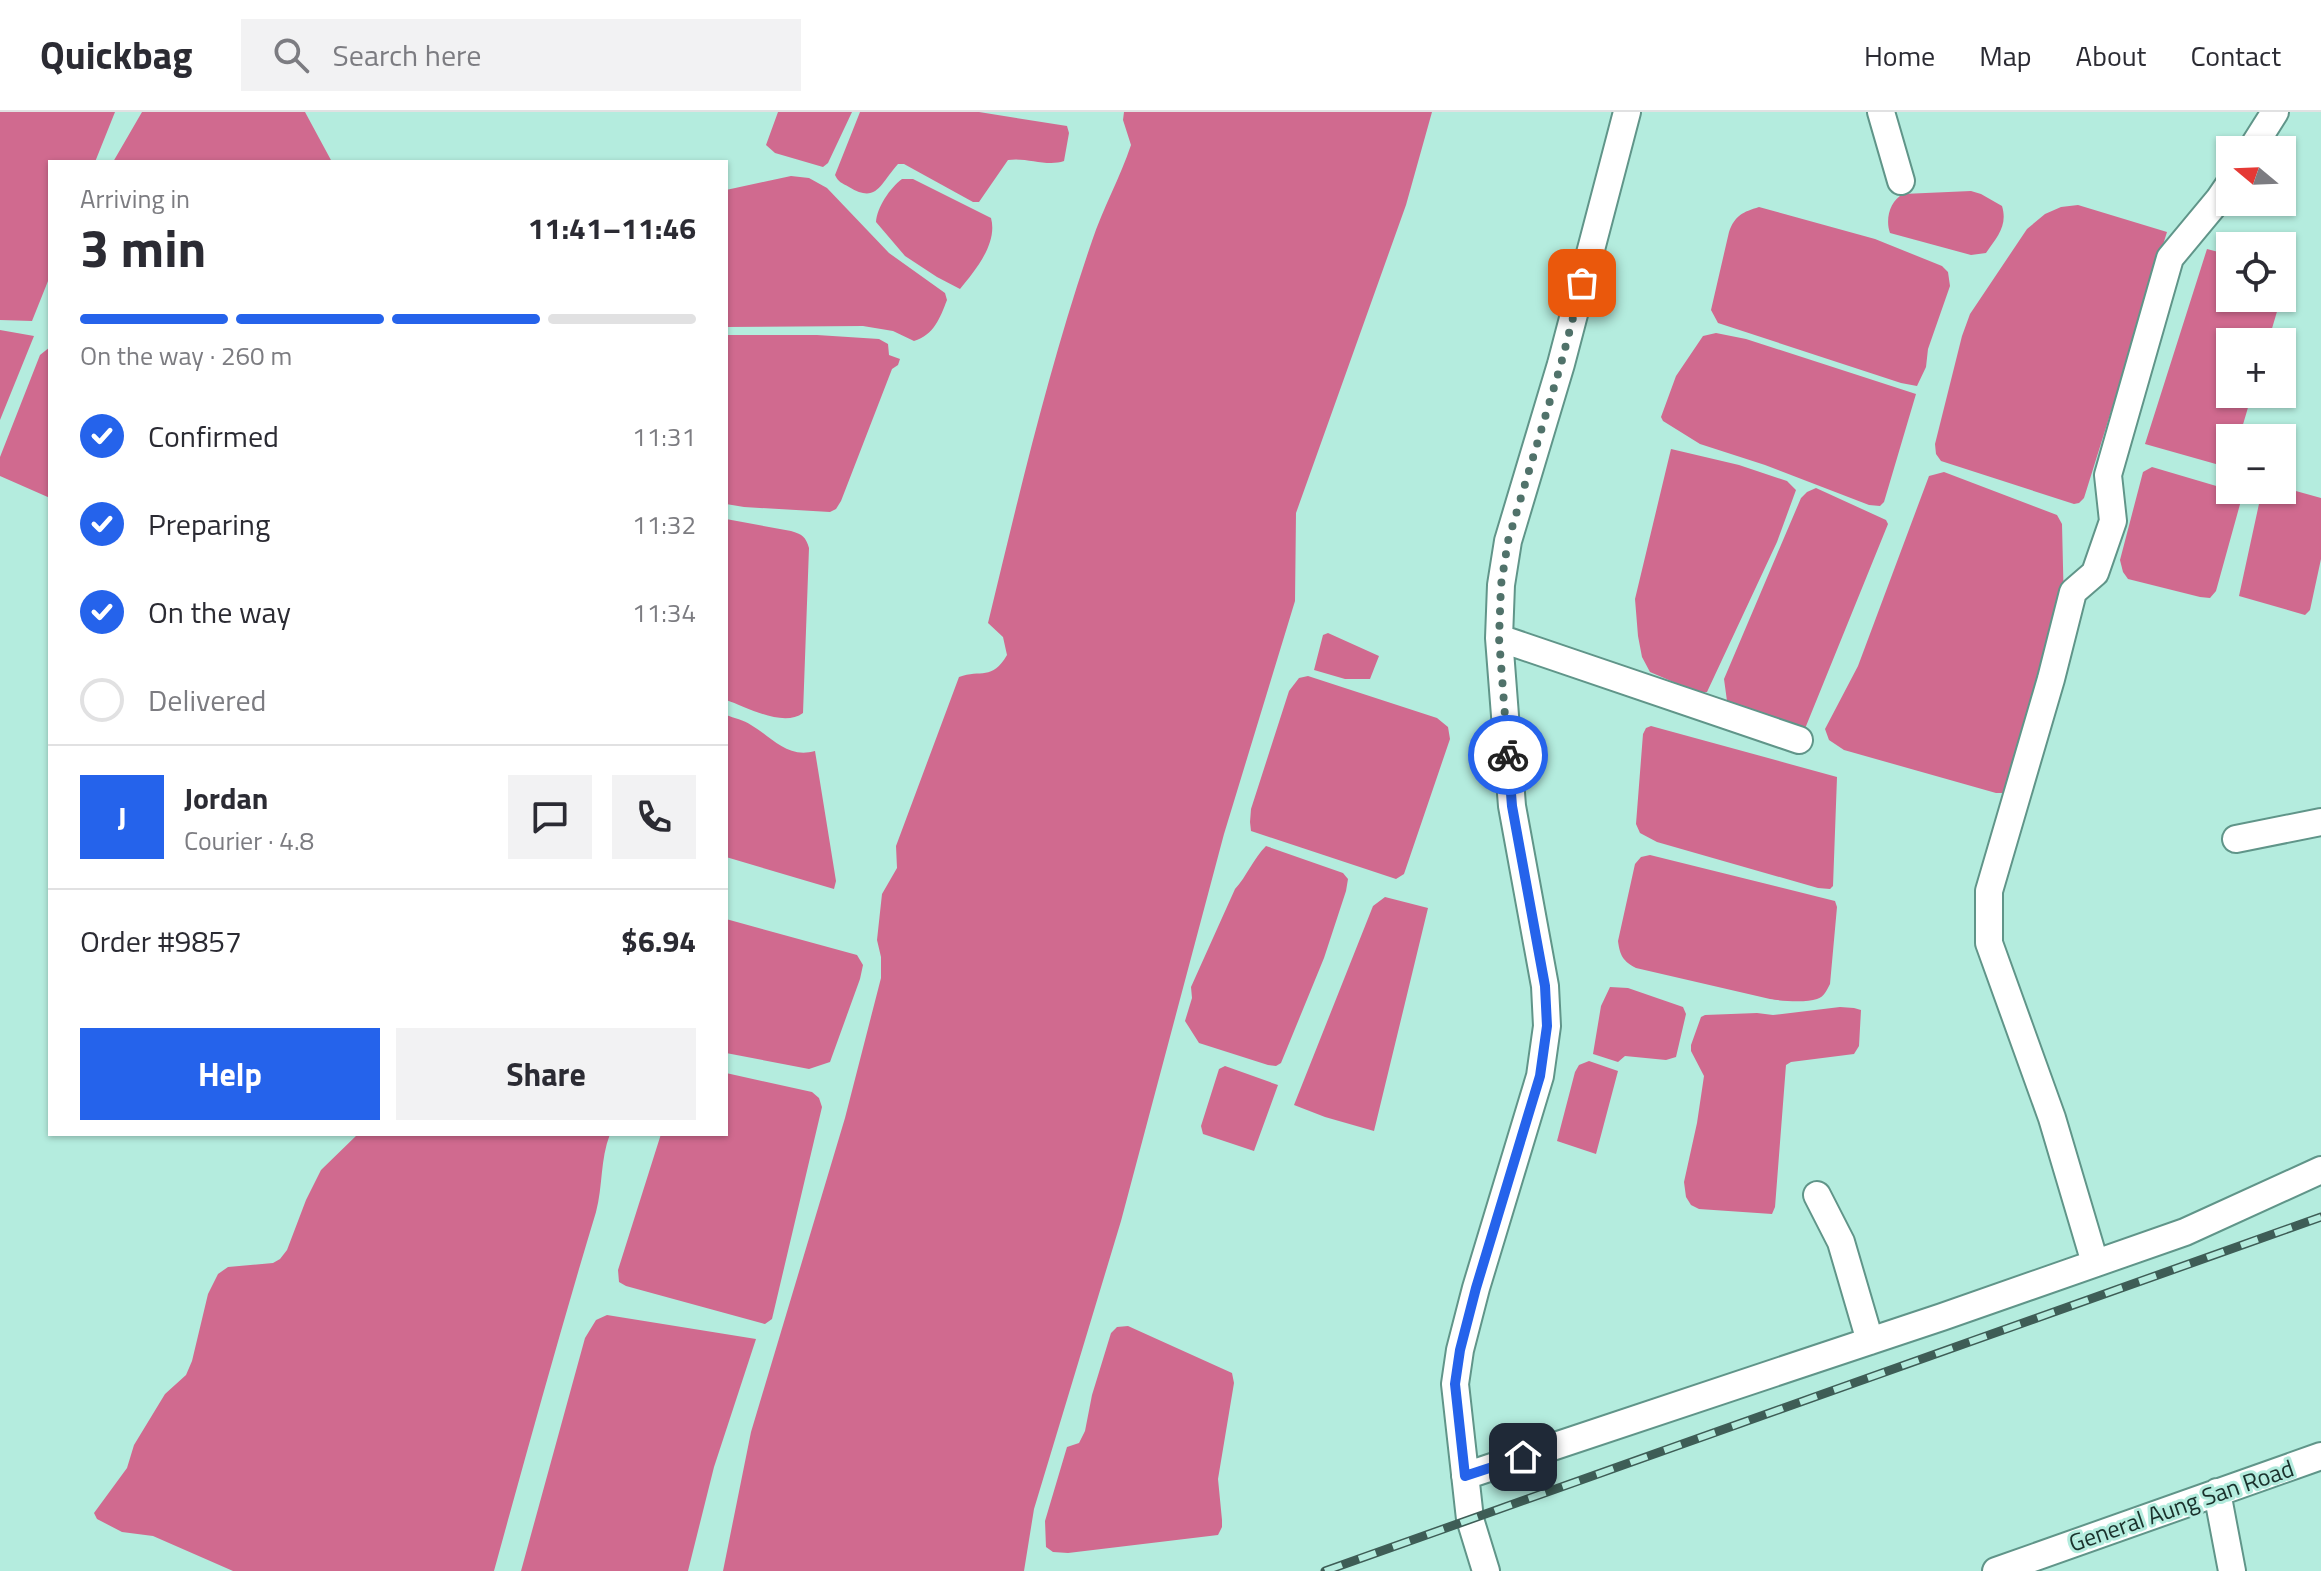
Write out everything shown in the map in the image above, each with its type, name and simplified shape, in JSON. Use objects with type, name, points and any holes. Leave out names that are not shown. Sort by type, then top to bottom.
[{"type":"street","points":[[1486,1571],[1470,1519],[1455,1384],[1476,1288],[1540,1076],[1547,1026],[1545,986],[1512,806],[1499,638],[1501,585],[1508,541],[1561,364],[1627,112]]},
{"type":"street","points":[[1881,112],[1901,181]]},
{"type":"street","points":[[2260,136],[2275,112]]},
{"type":"street","points":[[2095,1263],[2052,1118],[1989,943],[1989,891],[2073,592],[2095,573],[2113,521],[2108,475],[2170,258],[2216,203]]},
{"type":"street","points":[[1499,638],[1799,740]]},
{"type":"street","points":[[2236,839],[2321,822]]},
{"type":"street","points":[[1465,1476],[2185,1232],[2321,1170]]},
{"type":"street","points":[[1817,1195],[1841,1242],[1870,1341]]},
{"type":"street","name":"General Aung San Road","points":[[1996,1571],[2321,1456]]},
{"type":"street","points":[[2217,1492],[2232,1571]]},
{"type":"shaded area","points":[[0,112],[115,112],[96,160],[48,160],[48,281],[32,321],[0,320]]},
{"type":"shaded area","points":[[142,112],[305,112],[331,160],[114,160]]},
{"type":"shaded area","points":[[778,112],[852,112],[828,163],[823,167],[775,153],[766,145]]},
{"type":"shaded area","points":[[860,112],[979,112],[1067,126],[1069,133],[1064,161],[1008,160],[979,202],[973,202],[904,164],[898,164],[877,189],[866,193],[842,183],[835,175]]},
{"type":"shaded area","points":[[1124,112],[1432,112],[1406,205],[1296,513],[1295,601],[1224,834],[1121,1221],[1034,1509],[1024,1571],[723,1571],[751,1432],[845,1118],[881,978],[877,940],[882,894],[897,868],[896,846],[959,677],[991,671],[1007,655],[1003,637],[988,623],[1076,288],[1096,229],[1131,145],[1123,120]]},
{"type":"shaded area","points":[[791,176],[809,178],[827,188],[889,253],[945,293],[947,300],[935,325],[927,335],[914,341],[893,331],[863,326],[728,327],[728,190]]},
{"type":"shaded area","points":[[902,179],[913,179],[991,218],[988,247],[960,289],[905,256],[876,222],[885,198]]},
{"type":"shaded area","points":[[1971,191],[2002,206],[2004,220],[1986,253],[1971,255],[1890,233],[1890,211],[1903,194]]},
{"type":"shaded area","points":[[2078,205],[2167,232],[2084,498],[2074,504],[1941,461],[1935,444],[1970,314],[2027,229],[2045,214],[2061,207]]},
{"type":"shaded area","points":[[1759,207],[1875,239],[1942,266],[1948,272],[1950,286],[1928,349],[1926,367],[1917,386],[1718,323],[1711,310],[1729,232],[1740,215]]},
{"type":"shaded area","points":[[2207,249],[2216,251],[2216,312],[2277,312],[2272,328],[2216,328],[2216,408],[2248,408],[2243,424],[2216,424],[2216,464],[2145,444]]},
{"type":"shaded area","points":[[0,330],[34,336],[0,420]]},
{"type":"shaded area","points":[[1716,333],[1746,339],[1916,394],[1884,502],[1880,506],[1869,505],[1700,444],[1663,421],[1661,417],[1676,376],[1703,336]]},
{"type":"shaded area","points":[[728,335],[817,335],[879,339],[888,344],[889,355],[900,359],[892,369],[836,509],[830,512],[728,504]]},
{"type":"shaded area","points":[[48,349],[48,497],[0,476],[0,457],[40,355]]},
{"type":"shaded area","points":[[1671,449],[1739,465],[1787,481],[1796,490],[1777,542],[1707,692],[1699,693],[1650,672],[1642,657],[1638,636],[1635,599]]},
{"type":"shaded area","points":[[2152,467],[2216,486],[2216,504],[2240,504],[2216,591],[2210,598],[2128,579],[2123,572],[2120,560],[2143,472]]},
{"type":"shaded area","points":[[1944,472],[2057,515],[2062,524],[2064,609],[2007,793],[1996,793],[1844,750],[1829,740],[1825,729],[1858,666],[1929,476]]},
{"type":"shaded area","points":[[1816,488],[1886,520],[1888,524],[1802,736],[1797,737],[1727,701],[1724,679],[1801,498]]},
{"type":"shaded area","points":[[2296,491],[2321,498],[2321,559],[2310,610],[2305,615],[2239,596],[2259,504],[2296,504]]},
{"type":"shaded area","points":[[728,519],[795,532],[803,536],[809,548],[803,713],[785,718],[765,715],[728,701]]},
{"type":"shaded area","points":[[1328,633],[1379,656],[1370,679],[1345,679],[1314,670],[1323,635]]},
{"type":"shaded area","points":[[1308,676],[1437,718],[1448,727],[1450,739],[1404,874],[1396,879],[1251,831],[1251,809],[1289,691],[1299,678]]},
{"type":"shaded area","points":[[728,716],[748,723],[780,746],[796,752],[815,751],[836,881],[834,889],[728,858]]},
{"type":"shaded area","points":[[1651,726],[1837,777],[1833,886],[1830,889],[1818,888],[1657,842],[1640,833],[1636,824],[1643,734]]},
{"type":"shaded area","points":[[1266,846],[1343,873],[1348,879],[1324,958],[1281,1063],[1276,1066],[1199,1043],[1185,1021],[1192,998],[1191,987],[1235,889]]},
{"type":"shaded area","points":[[1650,855],[1835,901],[1830,984],[1825,993],[1812,1000],[1775,1000],[1636,968],[1628,963],[1621,954],[1618,941],[1635,864],[1641,857]]},
{"type":"shaded area","points":[[1385,897],[1428,908],[1374,1131],[1294,1105],[1373,906]]},
{"type":"shaded area","points":[[728,920],[857,955],[863,965],[830,1062],[809,1069],[728,1053]]},
{"type":"shaded area","points":[[1610,987],[1628,988],[1683,1007],[1686,1014],[1676,1057],[1666,1060],[1625,1056],[1618,1062],[1593,1054],[1601,1006]]},
{"type":"shaded area","points":[[1840,1007],[1861,1010],[1859,1046],[1854,1054],[1786,1065],[1772,1214],[1699,1209],[1691,1205],[1686,1197],[1684,1182],[1704,1076],[1691,1045],[1701,1017],[1757,1013],[1773,1015]]},
{"type":"shaded area","points":[[1589,1061],[1618,1071],[1596,1154],[1557,1141],[1575,1072],[1579,1065]]},
{"type":"shaded area","points":[[1225,1066],[1278,1085],[1254,1151],[1203,1134],[1201,1126],[1219,1069]]},
{"type":"shaded area","points":[[728,1073],[812,1092],[819,1098],[822,1107],[772,1319],[765,1324],[626,1286],[619,1282],[618,1270],[660,1136],[728,1136]]},
{"type":"shaded area","points":[[356,1136],[610,1136],[596,1212],[494,1571],[233,1571],[153,1536],[122,1532],[97,1519],[94,1513],[127,1468],[134,1445],[165,1394],[186,1375],[208,1294],[218,1274],[228,1267],[273,1263],[280,1259],[287,1250],[321,1170]]},
{"type":"shaded area","points":[[607,1315],[756,1339],[714,1467],[688,1571],[521,1571],[585,1338],[596,1320]]},
{"type":"shaded area","points":[[1128,1326],[1232,1373],[1234,1383],[1218,1479],[1222,1527],[1218,1535],[1068,1553],[1053,1552],[1046,1547],[1045,1521],[1067,1447],[1079,1443],[1085,1431],[1092,1395],[1111,1333],[1117,1327]]},
{"type":"railway","points":[[1325,1571],[2321,1217]]},
{"type":"way so far","points":[[1508,755],[1499,638],[1501,585],[1508,541],[1582,283]]},
{"type":"route","points":[[1508,755],[1512,806],[1545,986],[1547,1026],[1540,1076],[1476,1288],[1455,1384],[1465,1476],[1523,1457]]}]
